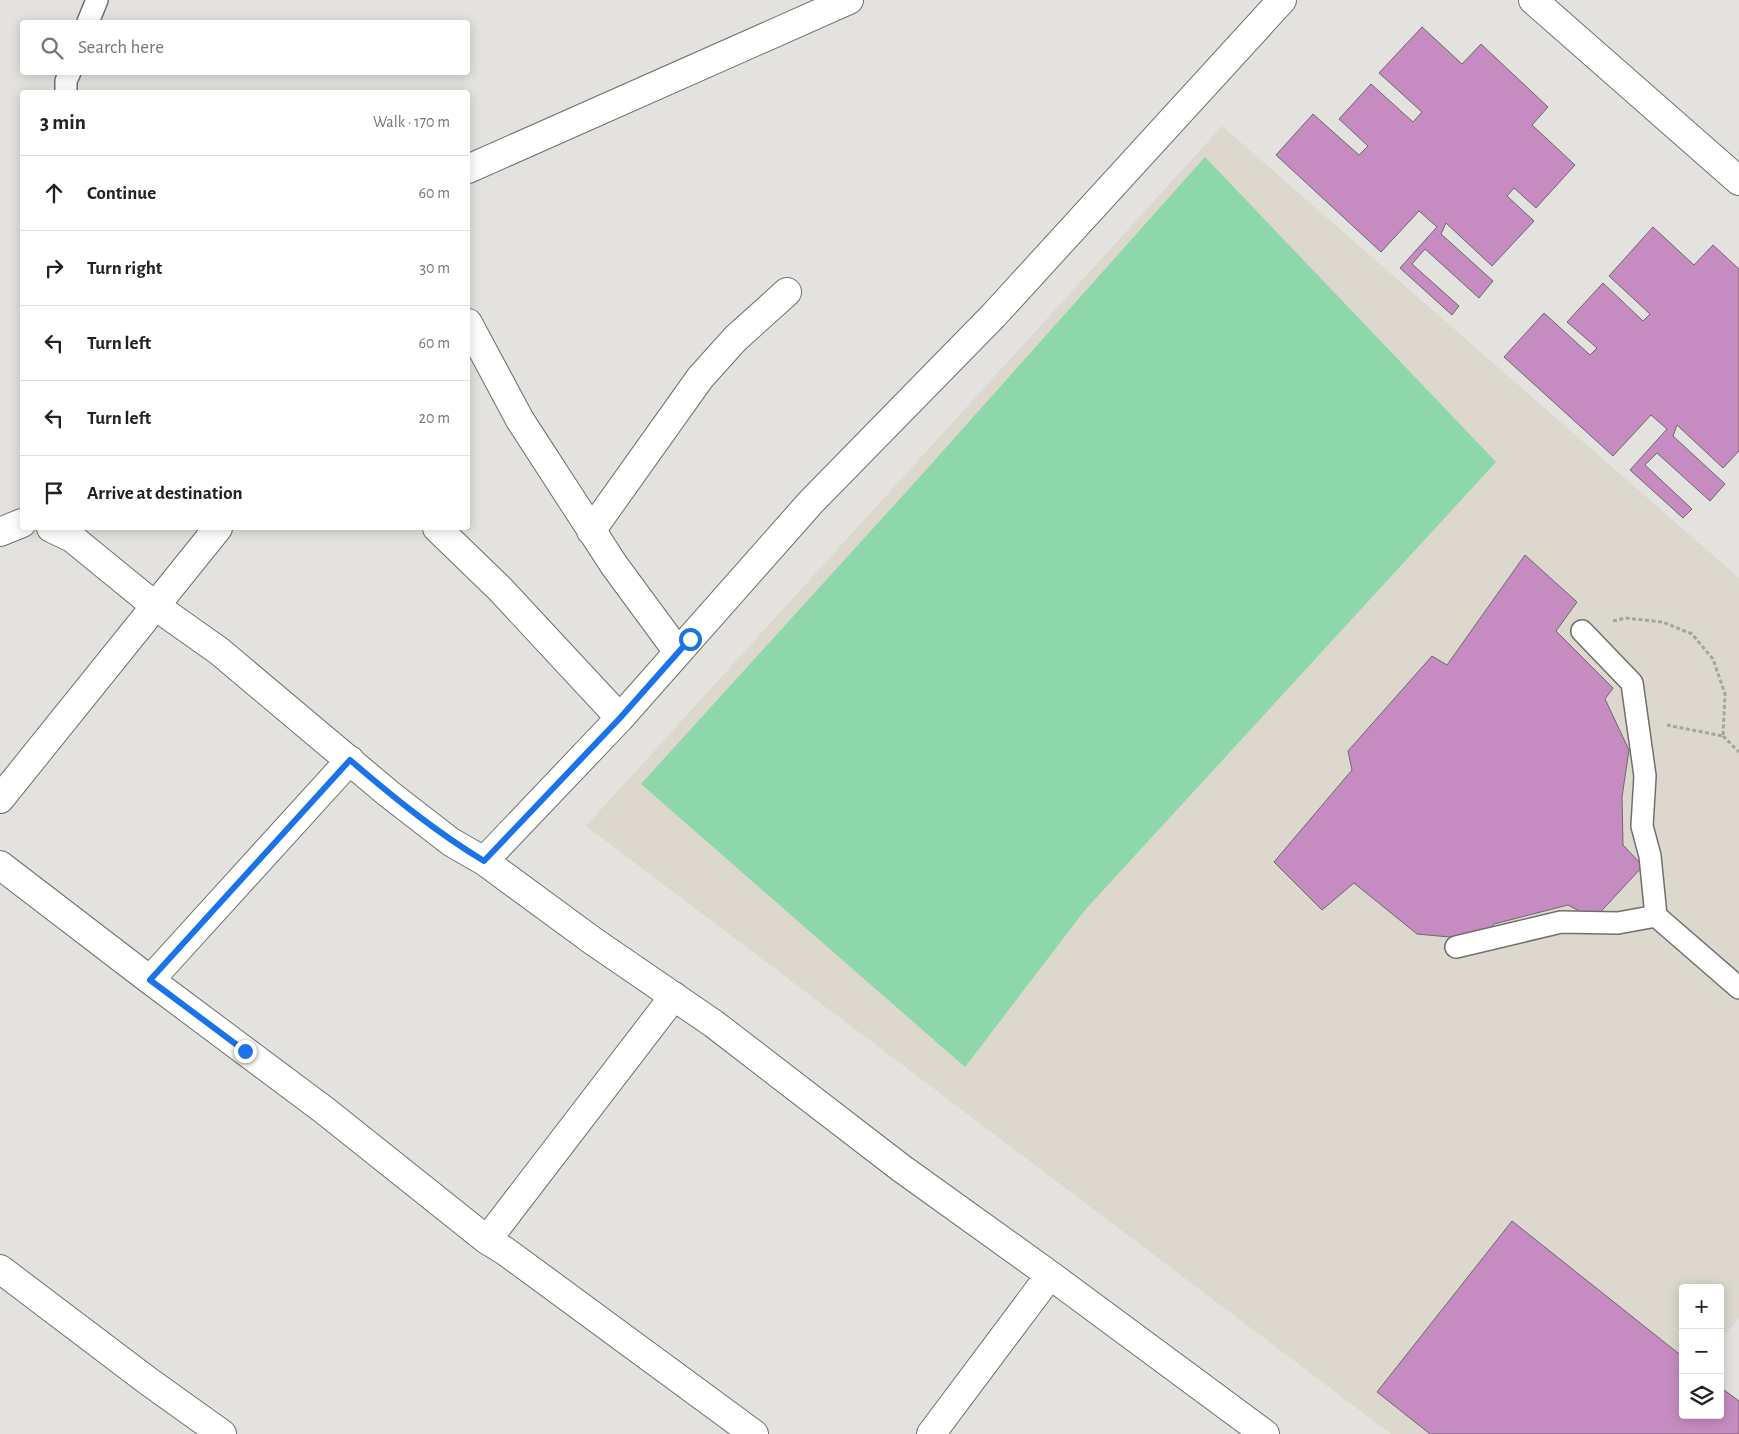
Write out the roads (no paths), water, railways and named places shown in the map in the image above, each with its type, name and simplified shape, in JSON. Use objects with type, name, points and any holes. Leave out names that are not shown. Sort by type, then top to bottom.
[{"type":"street","points":[[470,168],[849,0]]},
{"type":"street","points":[[484,861],[620,718],[811,502],[994,315],[1282,0]]},
{"type":"street","points":[[1533,0],[1739,181]]},
{"type":"street","points":[[591,531],[700,378],[734,339],[786,292]]},
{"type":"street","points":[[470,327],[520,420],[614,565],[678,652]]},
{"type":"street","points":[[55,530],[72,538],[154,605],[220,651],[389,794],[451,842],[484,861],[593,941],[714,1024],[901,1168],[1050,1274],[1265,1434]]},
{"type":"street","points":[[0,799],[154,605],[216,530]]},
{"type":"street","points":[[439,530],[500,589],[620,718]]},
{"type":"street","points":[[150,980],[350,760]]},
{"type":"street","points":[[0,865],[324,1110],[487,1240],[505,1251],[754,1434]]},
{"type":"street","points":[[487,1240],[674,996]]},
{"type":"street","points":[[0,1269],[148,1381],[222,1434]]},
{"type":"street","points":[[931,1434],[1050,1274]]},
{"type":"lane","points":[[89,20],[97,0]]},
{"type":"lane","points":[[66,90],[66,81],[69,75]]},
{"type":"lane","points":[[1582,631],[1632,683],[1645,776],[1642,826],[1650,856],[1656,916],[1739,988]]},
{"type":"lane","points":[[1456,947],[1561,922],[1618,923],[1656,916]]}]
